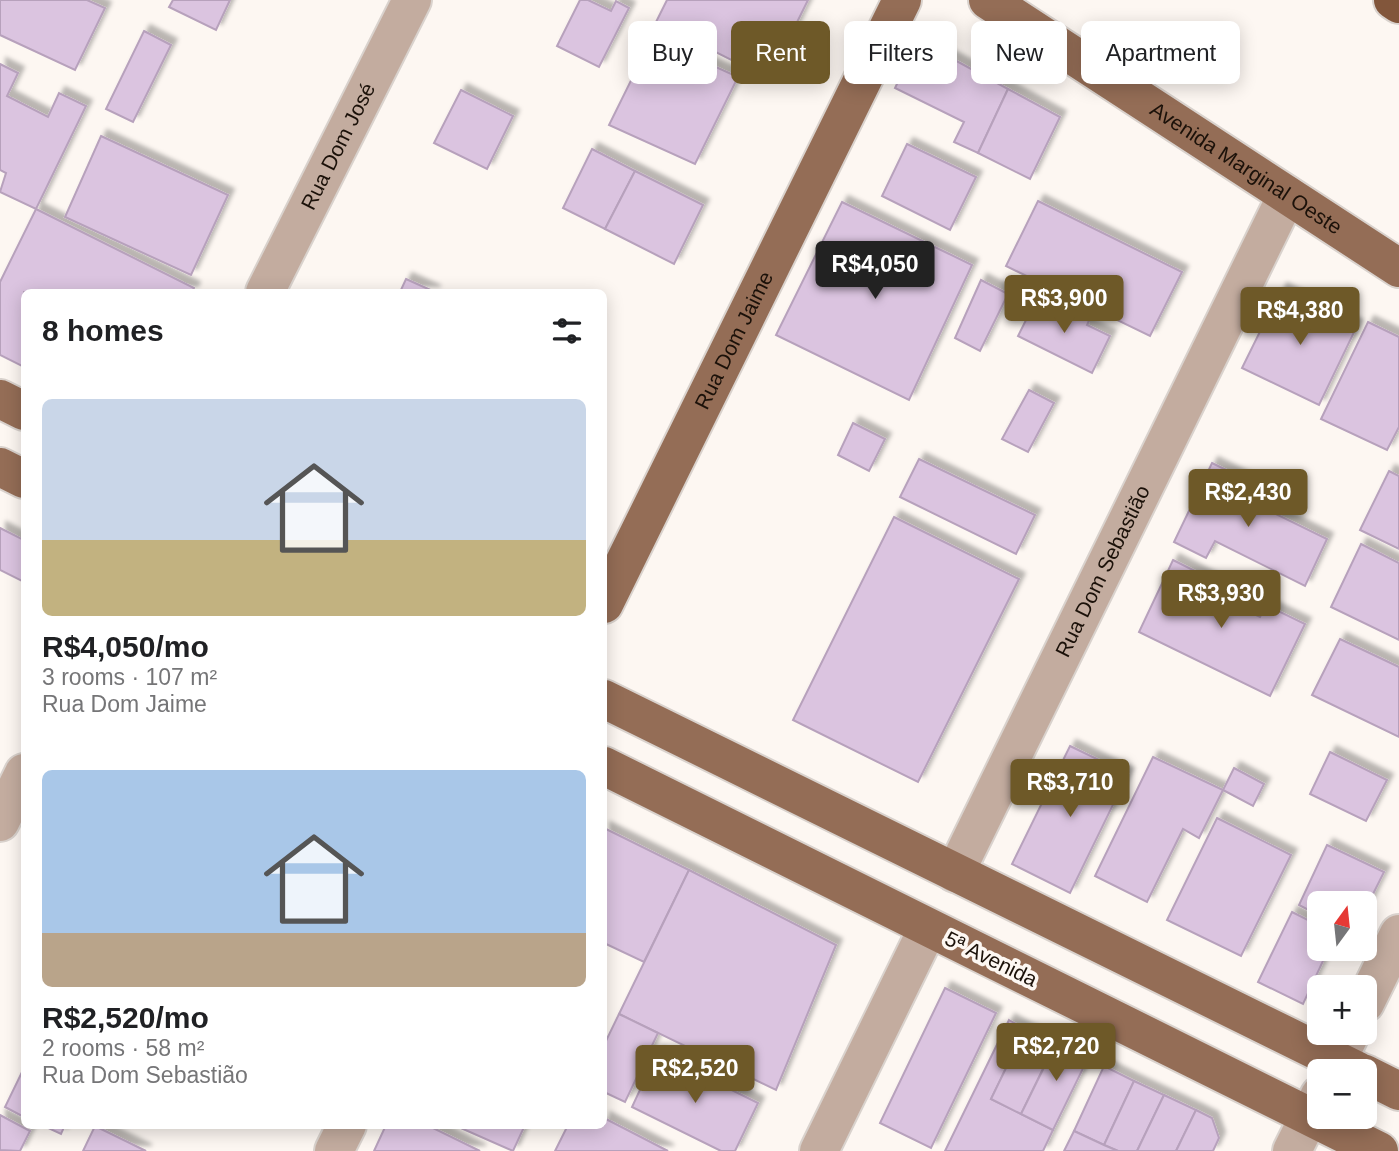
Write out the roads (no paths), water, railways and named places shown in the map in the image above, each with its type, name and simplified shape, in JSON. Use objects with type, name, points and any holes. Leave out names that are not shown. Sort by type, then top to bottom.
[{"type":"highway","points":[[1393,0],[1399,4]]},
{"type":"main road","name":"Rua Dom Jaime","points":[[607,598],[902,0]]},
{"type":"main road","name":"Avenida Marginal Oeste","points":[[988,0],[1399,268]]},
{"type":"main road","points":[[0,399],[21,410]]},
{"type":"main road","points":[[0,467],[21,478]]},
{"type":"main road","points":[[607,700],[955,873],[1342,1059]]},
{"type":"main road","name":"5ª Avenida","points":[[607,768],[928,928],[1307,1103]]},
{"type":"main road","points":[[1377,1078],[1399,1091]]},
{"type":"main road","name":"5ª Avenida","points":[[1347,1129],[1379,1151]]},
{"type":"street","name":"Rua Dom José","points":[[267,289],[412,0]]},
{"type":"street","name":"Rua Dom Sebastião","points":[[955,873],[1287,195]]},
{"type":"street","points":[[0,822],[21,779]]},
{"type":"street","points":[[819,1151],[928,928]]},
{"type":"street","points":[[1377,979],[1399,934]]},
{"type":"street","points":[[1292,1151],[1307,1120]]},
{"type":"street","points":[[334,1151],[344,1129]]}]
